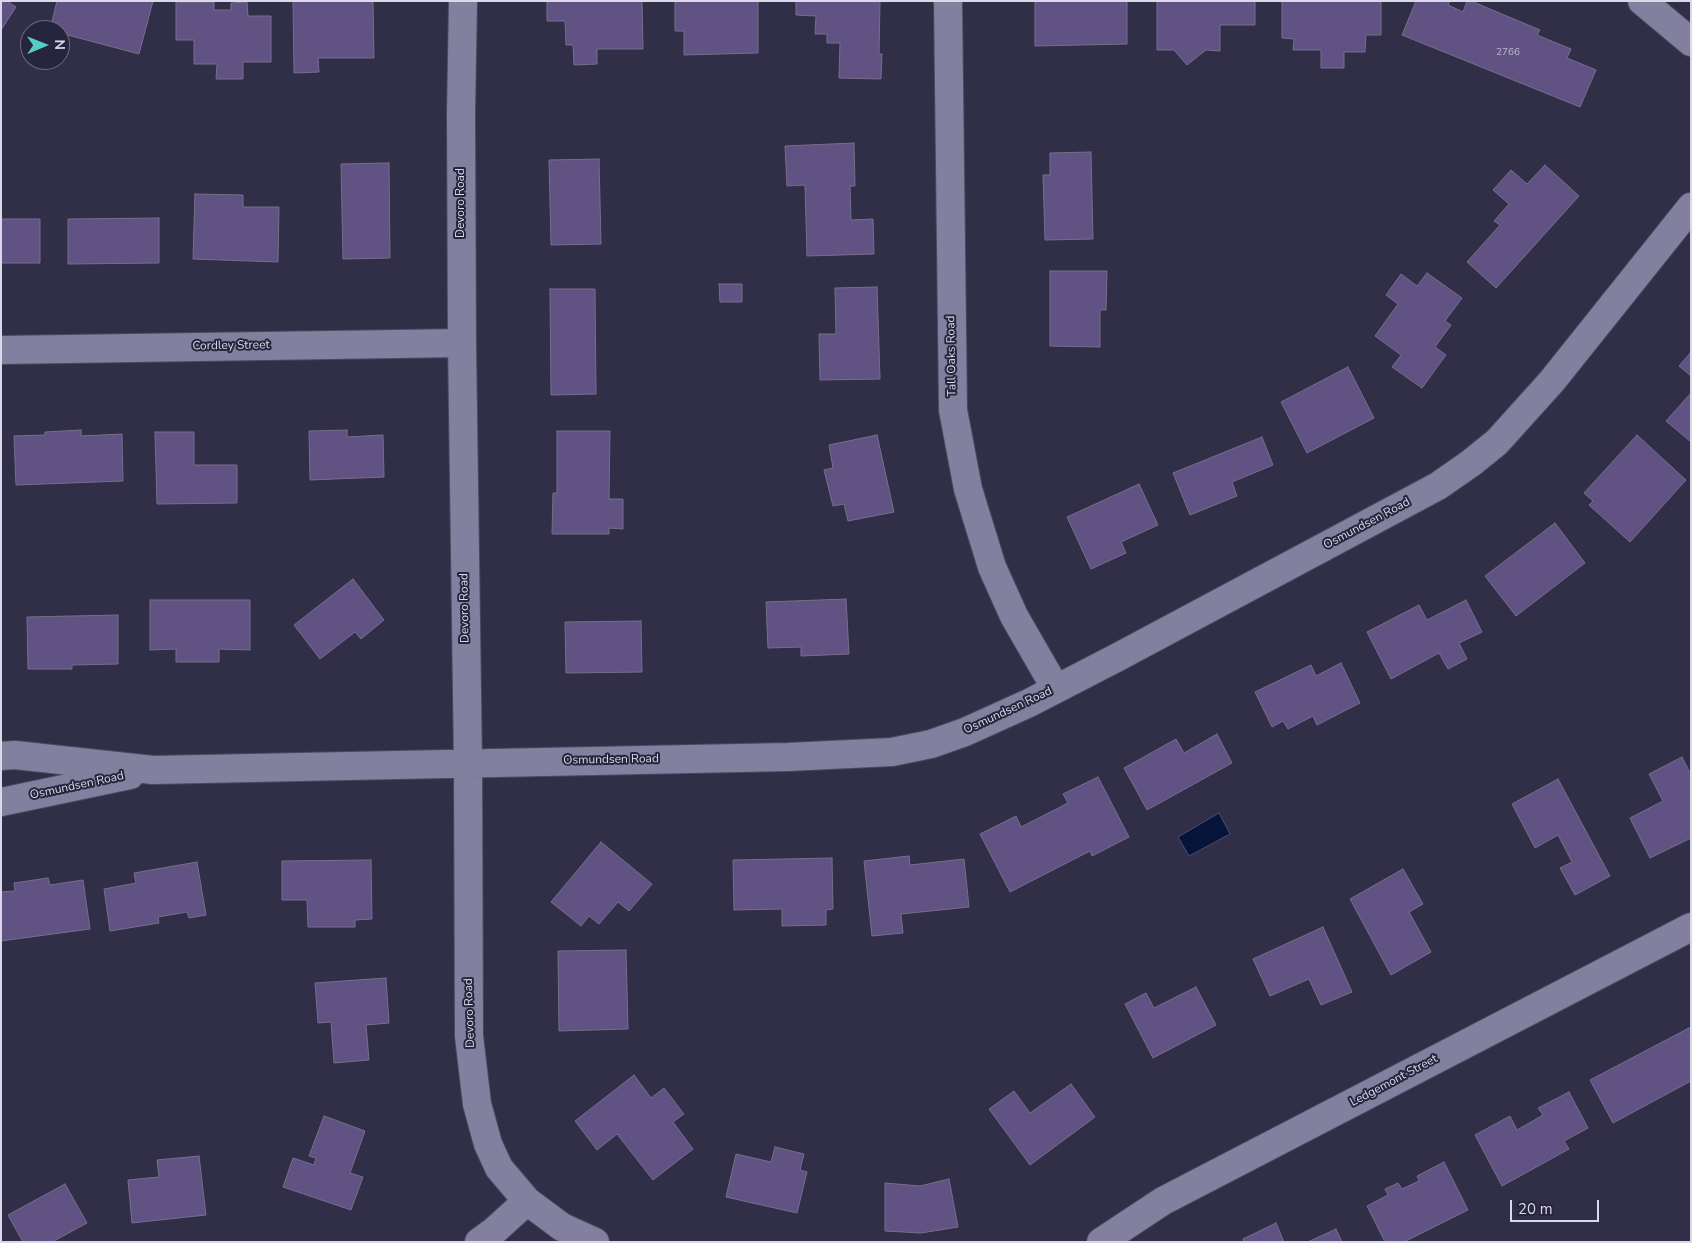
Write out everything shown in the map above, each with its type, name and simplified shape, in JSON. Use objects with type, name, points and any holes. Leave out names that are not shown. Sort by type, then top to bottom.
[{"type":"street","name":"Devoro Road","points":[[463,1],[461,113],[462,343],[468,763],[469,1036],[477,1104],[488,1144],[499,1168],[528,1201],[562,1227],[595,1242]]},
{"type":"street","name":"Tall Oaks Road","points":[[948,1],[952,410],[968,489],[992,566],[1014,616],[1056,689]]},
{"type":"street","points":[[1642,1],[1691,42]]},
{"type":"street","name":"Osmundsen Road","points":[[1,756],[15,755],[152,770],[788,757],[892,752],[931,744],[964,732],[1056,689],[1438,486],[1471,464],[1497,442],[1552,381],[1691,207]]},
{"type":"street","name":"Cordley Street","points":[[1,350],[462,343]]},
{"type":"street","name":"Osmundsen Road","points":[[1,802],[152,770]]},
{"type":"street","name":"Ledgemont Street","points":[[1101,1242],[1163,1201],[1691,926]]},
{"type":"street","points":[[479,1242],[528,1201]]},
{"type":"water","points":[[1219,813],[1230,834],[1189,856],[1178,837]]},
{"type":"building","points":[[1,1],[7,1],[16,7],[1,30]]},
{"type":"building","points":[[57,1],[153,1],[139,54],[70,36],[70,20],[52,20]]},
{"type":"building","points":[[293,1],[373,1],[374,58],[318,58],[319,72],[294,73]]},
{"type":"building","points":[[547,1],[642,1],[643,49],[597,49],[597,64],[574,65],[573,45],[566,45],[565,21],[547,21]]},
{"type":"building","points":[[675,1],[758,1],[758,53],[684,55],[684,31],[675,31]]},
{"type":"building","points":[[796,1],[880,1],[879,54],[882,54],[881,79],[839,78],[840,43],[827,43],[827,34],[815,34],[816,16],[796,15]]},
{"type":"building","points":[[1035,1],[1127,1],[1127,44],[1035,46]]},
{"type":"building","points":[[1157,1],[1255,1],[1255,25],[1220,25],[1220,51],[1206,50],[1187,65],[1174,50],[1157,50]]},
{"type":"building","points":[[1282,1],[1381,1],[1381,35],[1366,35],[1365,52],[1344,52],[1344,68],[1321,68],[1321,50],[1293,50],[1294,39],[1282,38]]},
{"type":"building","points":[[1416,1],[1450,1],[1448,5],[1463,12],[1467,1],[1471,1],[1540,30],[1537,35],[1571,49],[1567,58],[1596,70],[1580,107],[1402,35]]},
{"type":"building","points":[[176,2],[214,2],[214,10],[231,10],[231,3],[247,2],[248,16],[271,16],[271,62],[243,62],[243,79],[216,79],[217,64],[194,64],[194,40],[176,40]]},
{"type":"building","points":[[854,143],[855,186],[850,186],[851,220],[873,219],[874,254],[807,256],[805,185],[787,186],[785,146]]},
{"type":"building","points":[[1091,152],[1093,239],[1045,240],[1043,175],[1050,175],[1050,153]]},
{"type":"building","points":[[599,159],[601,244],[551,245],[549,160]]},
{"type":"building","points":[[389,163],[390,258],[343,259],[341,164]]},
{"type":"building","points":[[1545,165],[1579,196],[1496,288],[1467,262],[1500,225],[1494,221],[1509,204],[1493,190],[1511,170],[1527,184]]},
{"type":"building","points":[[195,194],[243,195],[243,207],[279,207],[278,262],[193,259]]},
{"type":"building","points":[[159,218],[159,263],[68,264],[68,219]]},
{"type":"building","points":[[1,219],[40,219],[40,263],[1,263]]},
{"type":"building","points":[[1050,271],[1107,271],[1106,310],[1100,310],[1100,347],[1050,346]]},
{"type":"building","points":[[1427,273],[1462,298],[1445,321],[1451,325],[1435,347],[1446,355],[1422,388],[1392,367],[1401,355],[1375,336],[1398,304],[1386,295],[1401,274],[1417,286]]},
{"type":"building","points":[[719,284],[742,284],[742,302],[720,302]]},
{"type":"building","points":[[877,287],[880,379],[820,380],[819,334],[836,334],[835,288]]},
{"type":"building","points":[[550,289],[595,289],[596,394],[551,395]]},
{"type":"building","points":[[1691,352],[1691,376],[1679,366]]},
{"type":"building","points":[[1348,367],[1374,418],[1307,453],[1281,402]]},
{"type":"building","points":[[1691,393],[1691,442],[1666,421]]},
{"type":"building","points":[[81,430],[81,436],[122,434],[123,481],[16,485],[14,436],[45,435],[45,432]]},
{"type":"building","points":[[347,430],[347,437],[383,435],[384,477],[310,480],[309,431]]},
{"type":"building","points":[[557,431],[610,431],[609,499],[623,499],[623,529],[609,528],[609,534],[552,534],[553,493],[557,493]]},
{"type":"building","points":[[155,432],[194,432],[194,465],[237,465],[237,503],[157,504]]},
{"type":"building","points":[[877,435],[894,512],[848,521],[844,504],[833,506],[824,470],[833,468],[829,445]]},
{"type":"building","points":[[1637,435],[1686,480],[1630,542],[1589,505],[1593,501],[1584,493]]},
{"type":"building","points":[[1262,437],[1273,465],[1232,482],[1237,496],[1190,515],[1173,473]]},
{"type":"building","points":[[1139,484],[1158,525],[1121,542],[1126,553],[1091,569],[1067,517]]},
{"type":"building","points":[[1555,523],[1585,563],[1516,616],[1485,576]]},
{"type":"building","points":[[353,579],[384,620],[361,639],[355,632],[320,659],[294,625]]},
{"type":"building","points":[[846,599],[849,654],[801,656],[801,647],[768,648],[766,602]]},
{"type":"building","points":[[150,600],[250,600],[250,650],[219,649],[219,662],[176,662],[176,649],[150,650]]},
{"type":"building","points":[[1466,600],[1482,632],[1459,643],[1467,659],[1448,669],[1439,653],[1391,679],[1367,632],[1419,605],[1427,620]]},
{"type":"building","points":[[118,615],[118,664],[72,665],[72,669],[28,669],[27,617]]},
{"type":"building","points":[[641,621],[642,672],[566,673],[565,622]]},
{"type":"building","points":[[1341,663],[1360,703],[1317,725],[1313,716],[1288,729],[1283,721],[1272,727],[1255,692],[1311,665],[1316,676]]},
{"type":"building","points":[[1217,734],[1232,763],[1147,810],[1124,768],[1176,739],[1184,753]]},
{"type":"building","points":[[1682,757],[1691,775],[1691,838],[1650,858],[1630,818],[1663,801],[1649,774]]},
{"type":"building","points":[[1098,777],[1129,837],[1092,856],[1090,851],[1010,892],[980,834],[1016,816],[1021,827],[1068,803],[1063,794]]},
{"type":"building","points":[[1558,779],[1610,876],[1575,895],[1560,868],[1572,862],[1558,835],[1535,848],[1512,804]]},
{"type":"building","points":[[601,842],[652,884],[629,911],[618,902],[599,924],[589,916],[581,926],[551,902]]},
{"type":"building","points":[[909,856],[910,865],[964,859],[969,907],[901,914],[903,933],[872,936],[864,861]]},
{"type":"building","points":[[832,858],[833,909],[826,910],[826,925],[782,926],[782,909],[734,910],[733,860]]},
{"type":"building","points":[[371,860],[372,919],[355,920],[355,927],[308,927],[307,900],[282,900],[282,861]]},
{"type":"building","points":[[197,862],[206,915],[189,918],[187,912],[158,917],[159,923],[110,931],[104,889],[136,883],[134,873]]},
{"type":"building","points":[[1403,869],[1423,904],[1409,912],[1431,952],[1391,975],[1350,899]]},
{"type":"building","points":[[48,878],[50,885],[83,880],[90,929],[1,941],[1,892],[15,891],[14,883]]},
{"type":"building","points":[[1323,927],[1352,992],[1321,1005],[1309,979],[1270,996],[1253,959]]},
{"type":"building","points":[[626,950],[628,1029],[559,1031],[558,951]]},
{"type":"building","points":[[386,978],[389,1023],[366,1025],[369,1060],[334,1063],[331,1022],[318,1023],[315,983]]},
{"type":"building","points":[[1196,987],[1216,1025],[1153,1058],[1125,1004],[1146,993],[1154,1008]]},
{"type":"building","points":[[1689,1028],[1691,1030],[1691,1081],[1613,1123],[1590,1080]]},
{"type":"building","points":[[634,1075],[651,1098],[664,1088],[684,1114],[673,1122],[693,1149],[653,1180],[617,1134],[597,1150],[575,1121]]},
{"type":"building","points":[[1071,1084],[1095,1117],[1030,1165],[989,1109],[1014,1091],[1030,1113]]},
{"type":"building","points":[[1569,1092],[1588,1128],[1564,1141],[1569,1149],[1502,1186],[1475,1135],[1510,1116],[1517,1130],[1543,1115],[1538,1108]]},
{"type":"building","points":[[324,1116],[365,1131],[350,1173],[363,1177],[351,1210],[283,1187],[293,1158],[314,1165],[316,1158],[309,1156]]},
{"type":"building","points":[[775,1147],[804,1154],[800,1170],[807,1172],[797,1213],[726,1197],[736,1154],[771,1162]]},
{"type":"building","points":[[199,1156],[206,1215],[132,1223],[128,1180],[159,1177],[157,1160]]},
{"type":"building","points":[[1444,1162],[1468,1210],[1404,1242],[1385,1242],[1367,1206],[1388,1195],[1385,1189],[1398,1183],[1402,1189],[1419,1181],[1417,1176]]},
{"type":"building","points":[[949,1179],[958,1227],[921,1233],[885,1231],[885,1183],[920,1186]]},
{"type":"building","points":[[65,1184],[87,1223],[52,1242],[23,1242],[8,1215]]},
{"type":"building","points":[[1276,1223],[1284,1242],[1244,1242],[1243,1239]]},
{"type":"building","points":[[1336,1229],[1342,1242],[1308,1242]]}]
